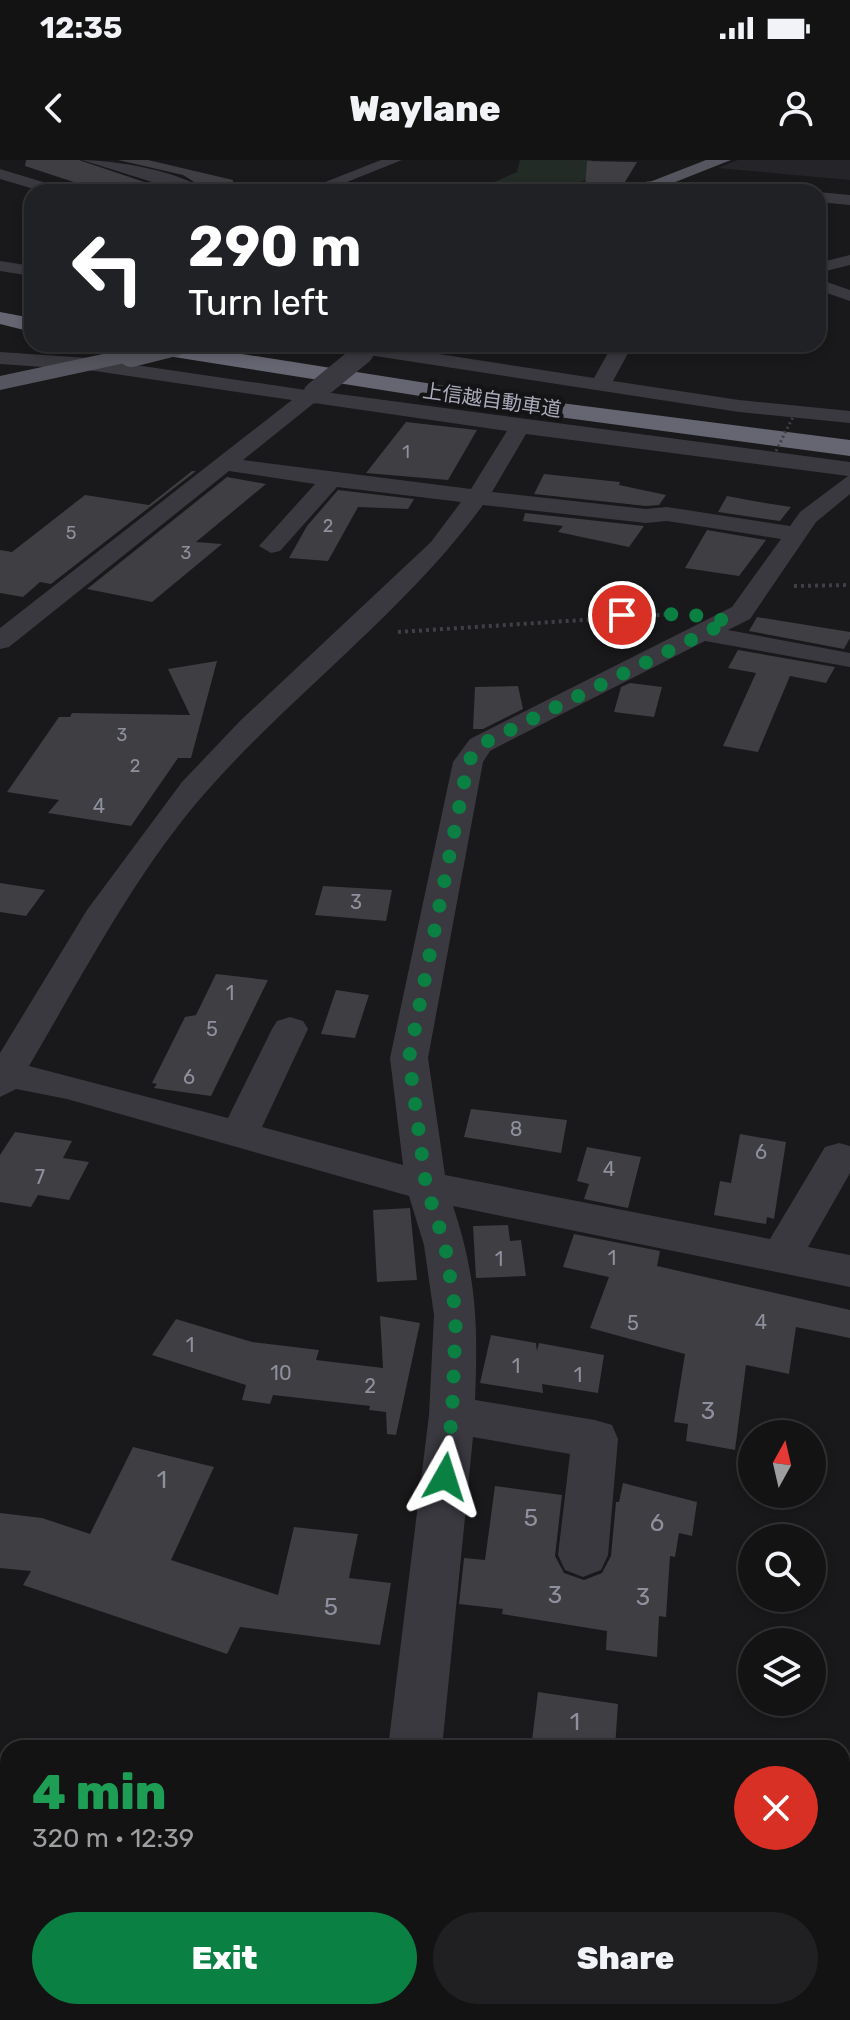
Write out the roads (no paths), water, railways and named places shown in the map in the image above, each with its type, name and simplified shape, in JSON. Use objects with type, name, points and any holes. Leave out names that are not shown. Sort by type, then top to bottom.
[{"type":"highway","points":[[0,307],[24,312]]},
{"type":"highway","points":[[0,318],[24,323]]},
{"type":"highway","name":"上信越自動車道","points":[[147,352],[850,448]]},
{"type":"highway","name":"上信越自動車道","points":[[254,352],[523,393],[850,436]]},
{"type":"main road","points":[[654,184],[722,160]]},
{"type":"main road","points":[[0,383],[88,364],[127,352]]},
{"type":"street","points":[[89,160],[137,170],[176,184]]},
{"type":"street","points":[[330,184],[395,160]]},
{"type":"street","points":[[0,174],[34,184]]},
{"type":"street","points":[[826,198],[850,200]]},
{"type":"street","points":[[826,266],[850,260]]},
{"type":"street","points":[[0,266],[24,270]]},
{"type":"street","points":[[0,283],[24,287]]},
{"type":"street","points":[[826,287],[850,296]]},
{"type":"street","points":[[0,641],[365,352]]},
{"type":"street","points":[[389,352],[739,406],[850,417]]},
{"type":"street","points":[[601,384],[619,352]]},
{"type":"street","points":[[0,358],[88,364],[520,427],[850,469]]},
{"type":"street","points":[[520,427],[478,496],[421,567],[250,727],[166,823],[74,957],[2,1077],[68,1087],[426,1186],[850,1271]]},
{"type":"street","points":[[226,464],[646,516],[667,514],[797,534]]},
{"type":"street","points":[[271,546],[332,479]]},
{"type":"street","points":[[416,1740],[452,1415],[456,1315],[445,1245],[426,1186],[409,1058],[471,756],[493,738],[716,627],[752,602],[808,517],[850,482]]},
{"type":"street","points":[[0,612],[32,616]]},
{"type":"street","points":[[716,627],[846,660]]},
{"type":"street","points":[[239,1134],[290,1029]]},
{"type":"street","points":[[781,1257],[839,1157]]},
{"type":"street","points":[[452,1415],[595,1439],[583,1555]]}]
